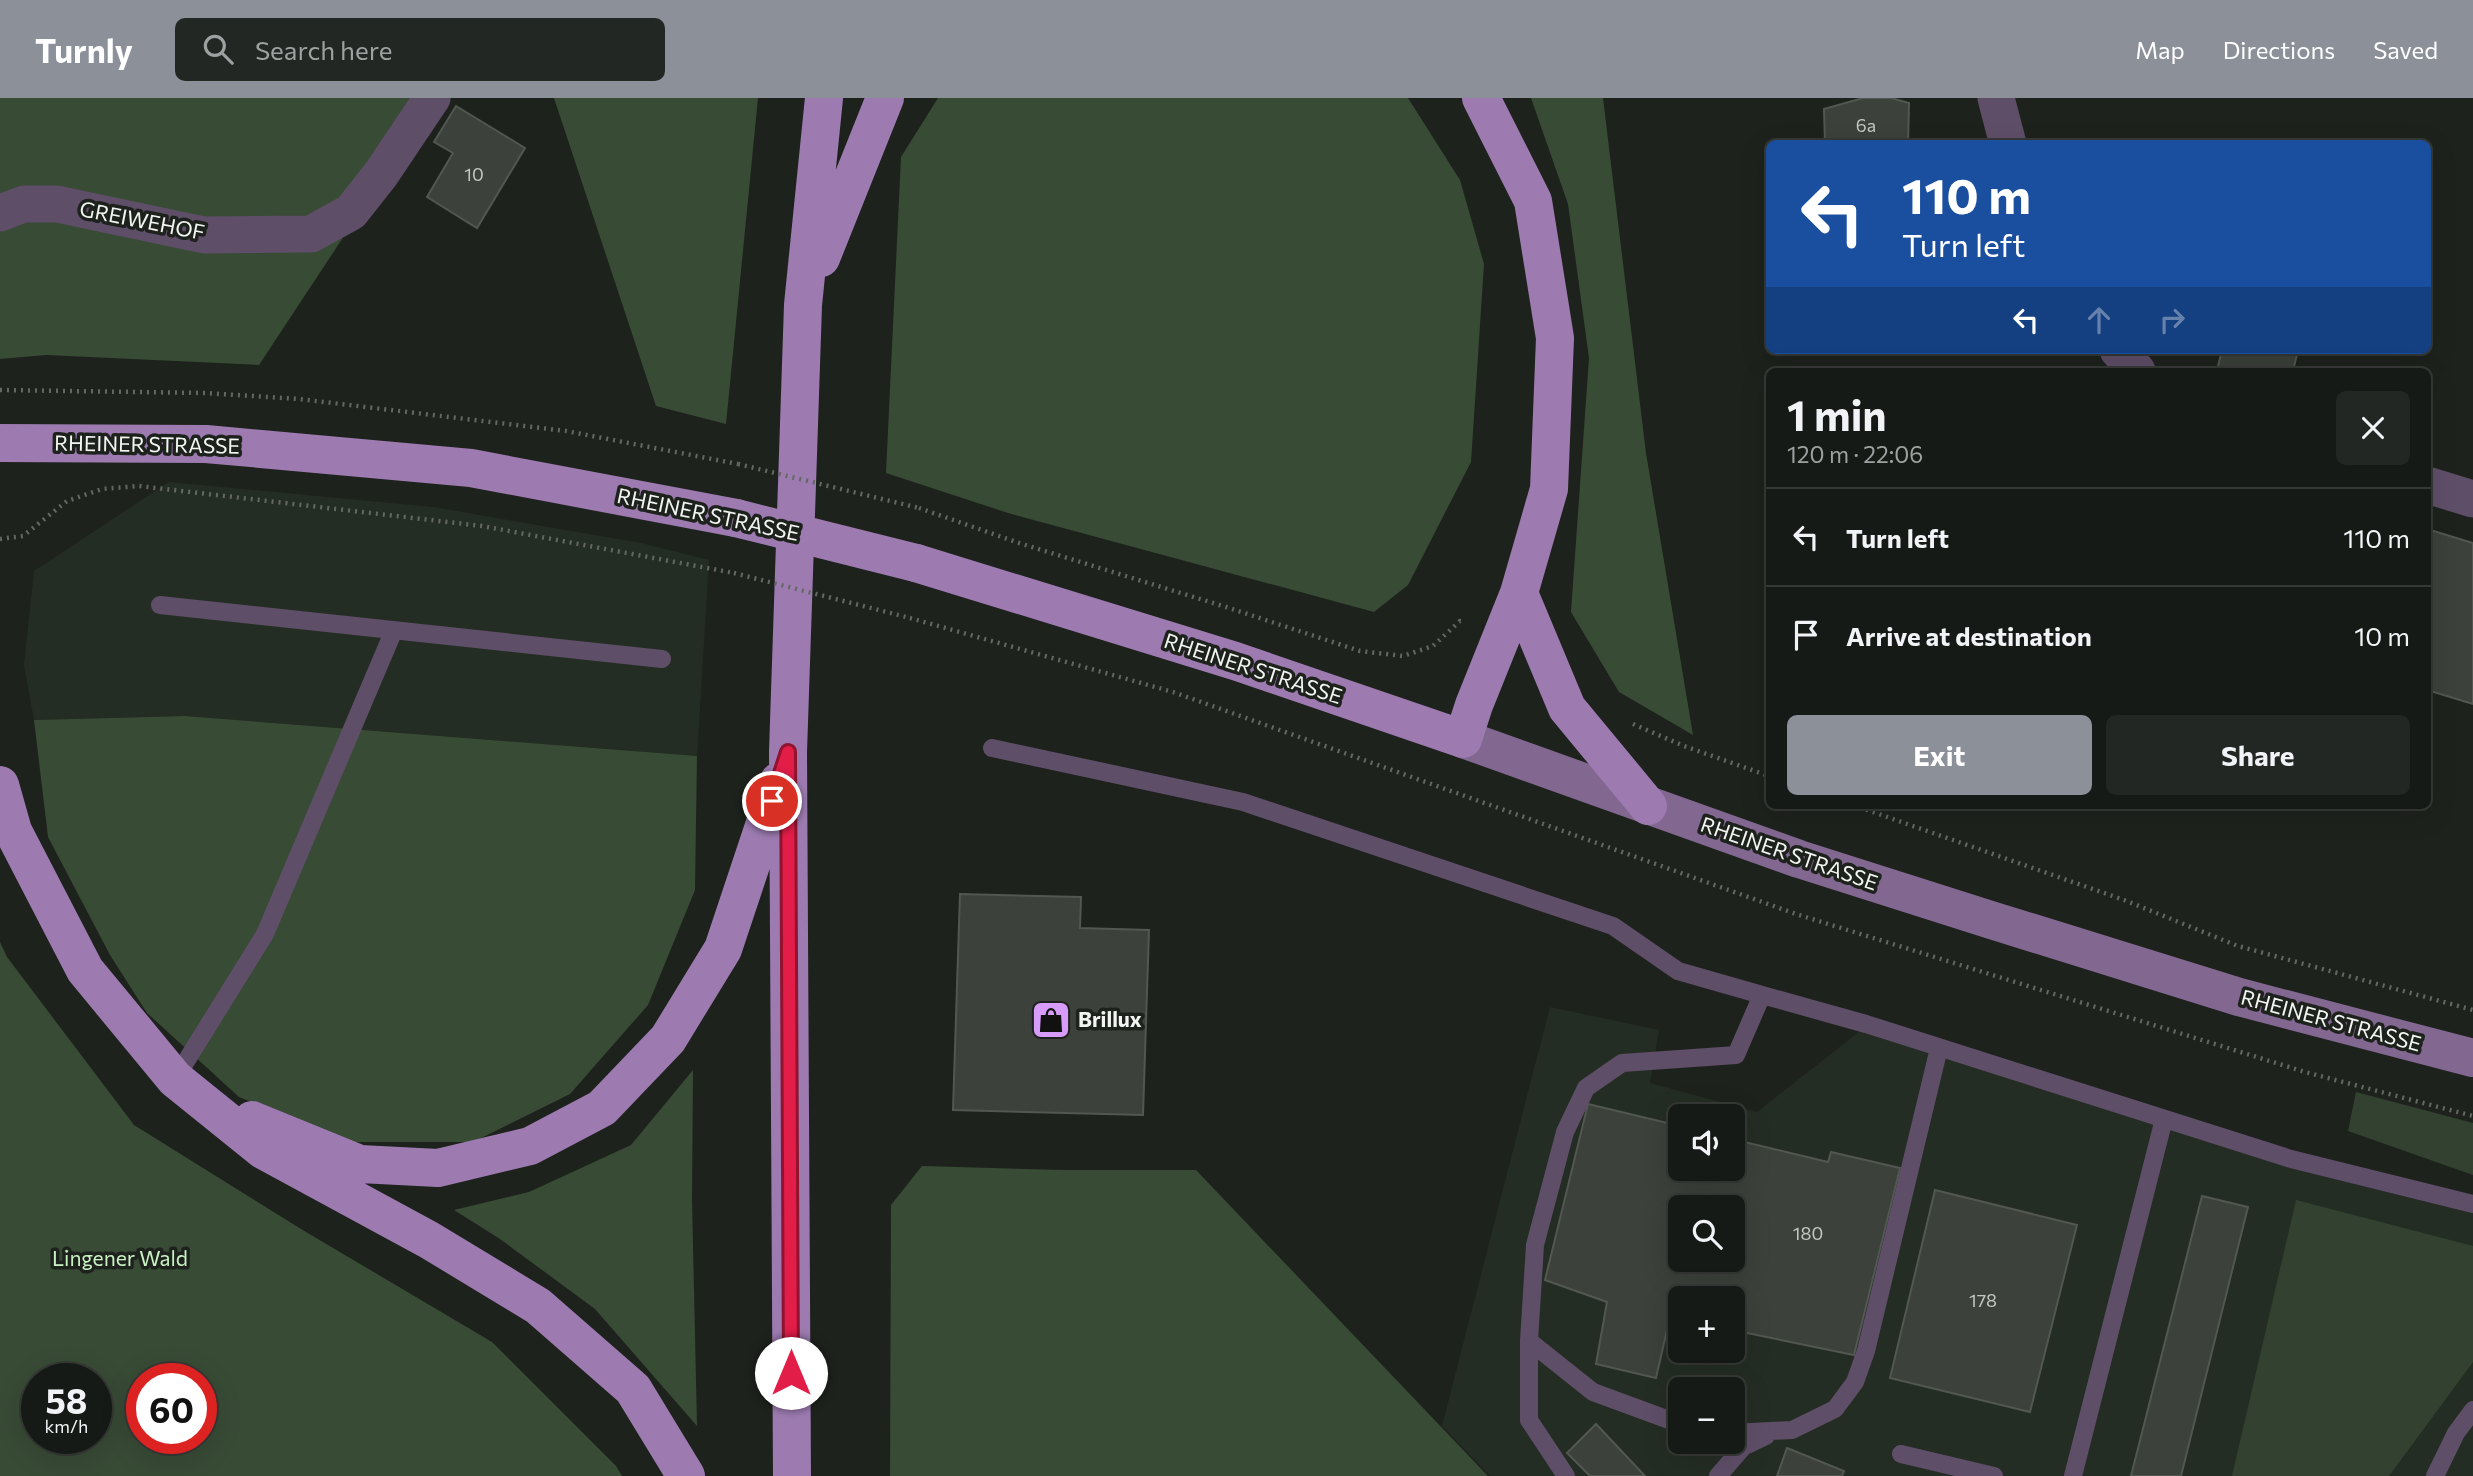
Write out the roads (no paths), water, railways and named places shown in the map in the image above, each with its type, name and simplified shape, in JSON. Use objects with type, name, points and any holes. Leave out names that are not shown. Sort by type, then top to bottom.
[{"type":"main road","points":[[792,1476],[788,752],[803,305],[824,98]]},
{"type":"main road","points":[[803,305],[885,98]]},
{"type":"main road","points":[[1463,739],[1520,593],[1549,489],[1555,338],[1533,201],[1481,98]]},
{"type":"main road","name":"RHEINER STRASSE","points":[[0,443],[206,444],[471,468],[736,518],[916,563],[1235,661],[1799,859],[2239,997],[2473,1058]]},
{"type":"main road","points":[[1520,593],[1567,708],[1648,806]]},
{"type":"main road","points":[[175,1079],[259,1124],[360,1164],[438,1168],[530,1146],[602,1108],[668,1039],[723,949],[788,752]]},
{"type":"main road","points":[[0,785],[13,831],[85,970],[175,1079],[263,1150],[429,1240],[538,1306],[633,1389],[686,1476]]},
{"type":"street","name":"GREIWEHOF","points":[[0,213],[24,204],[57,204],[204,235],[311,234],[351,212],[382,174],[432,98]]},
{"type":"street","points":[[1996,98],[2007,140]]},
{"type":"street","points":[[2122,354],[2134,368]]},
{"type":"street","points":[[2431,486],[2473,499]]},
{"type":"lane","points":[[160,605],[662,659]]},
{"type":"lane","points":[[175,1079],[265,934],[394,630]]},
{"type":"lane","points":[[992,748],[1243,802],[1613,926],[1678,971],[1939,1048],[2291,1159],[2473,1204]]},
{"type":"lane","points":[[1566,1476],[1529,1420],[1528,1341],[1535,1245],[1565,1132],[1586,1088],[1622,1063],[1736,1055],[1762,995]]},
{"type":"lane","points":[[1745,1433],[1792,1430],[1835,1409],[1856,1382],[1866,1351],[1939,1048]]},
{"type":"lane","points":[[2073,1476],[2164,1119]]},
{"type":"lane","points":[[1528,1341],[1593,1392],[1668,1420]]},
{"type":"lane","points":[[2435,1476],[2456,1433],[2473,1410]]},
{"type":"lane","points":[[1718,1476],[1743,1447],[1776,1432]]},
{"type":"lane","points":[[1901,1454],[1994,1476]]},
{"type":"place","name":"Brillux","points":[[1051,1020]]},
{"type":"park label","name":"Lingener Wald","points":[[120,1259]]}]
